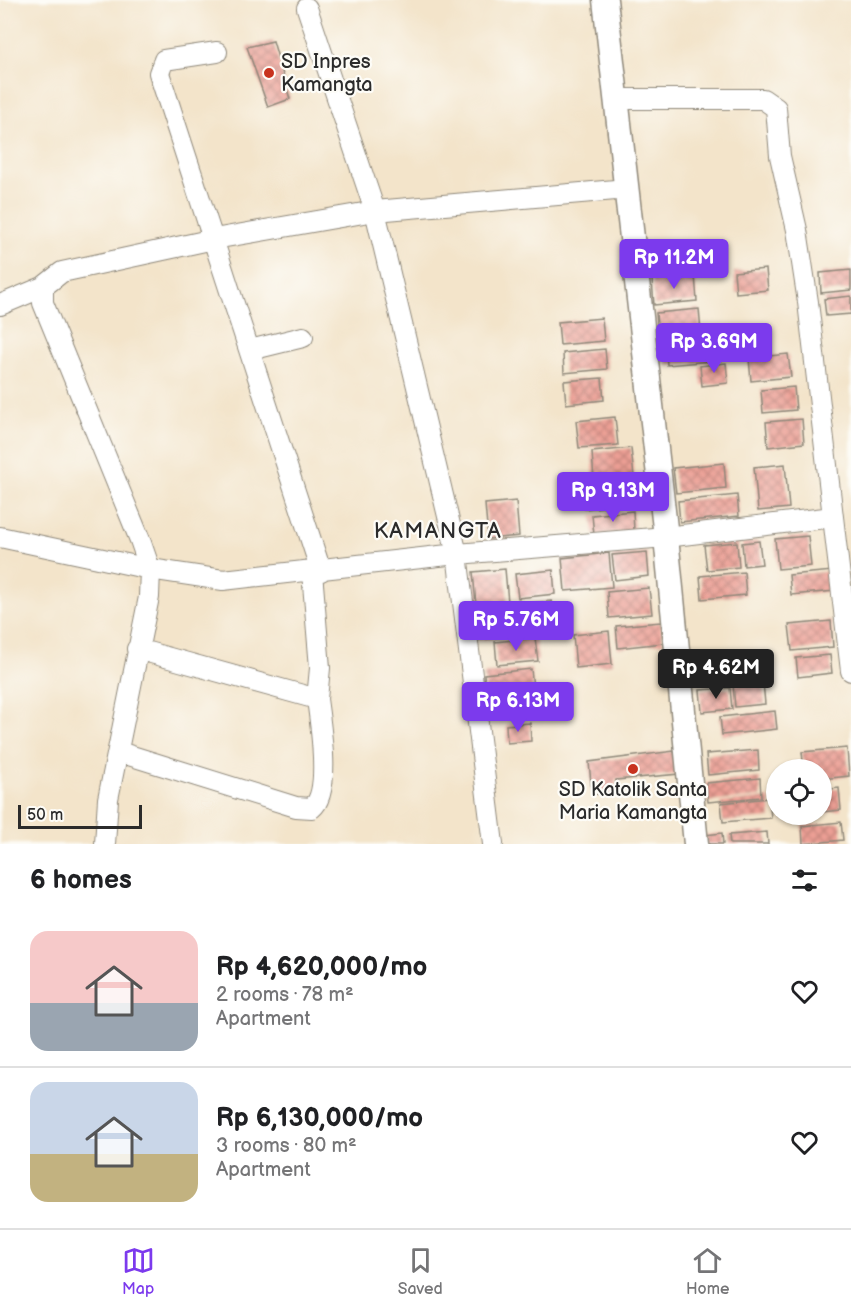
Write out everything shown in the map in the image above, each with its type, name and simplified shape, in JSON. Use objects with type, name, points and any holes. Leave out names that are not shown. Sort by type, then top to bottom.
[{"type":"main road","points":[[605,0],[666,537],[696,844]]},
{"type":"street","points":[[307,8],[375,211],[457,554],[493,844]]},
{"type":"street","points":[[119,752],[296,807],[312,808],[318,801],[323,767],[317,699],[320,668],[317,571],[250,350],[159,73],[164,60],[217,52]]},
{"type":"street","points":[[616,99],[763,99],[776,108],[780,156],[797,230],[808,302],[851,671]]},
{"type":"street","points":[[0,305],[43,287],[62,272],[214,239],[375,211],[627,189]]},
{"type":"street","points":[[43,287],[43,303],[104,447],[150,569],[150,597],[137,649],[119,752],[108,799],[105,844]]},
{"type":"street","points":[[250,350],[303,337]]},
{"type":"street","points":[[0,537],[150,569],[223,580],[457,554],[666,537],[833,517]]},
{"type":"street","points":[[137,649],[317,699]]},
{"type":"building","name":"SD Inpres Kamangta","points":[[273,41],[290,99],[268,107],[247,47]]},
{"type":"building","points":[[684,246],[686,267],[650,271],[648,249]]},
{"type":"building","points":[[766,269],[768,290],[736,293],[734,272]]},
{"type":"building","points":[[851,270],[851,290],[821,293],[820,273]]},
{"type":"building","points":[[695,275],[697,301],[654,305],[652,279]]},
{"type":"building","points":[[851,296],[851,314],[826,316],[824,299]]},
{"type":"building","points":[[699,309],[701,332],[658,336],[656,313]]},
{"type":"building","points":[[602,318],[604,341],[560,345],[558,322]]},
{"type":"building","points":[[710,337],[712,361],[667,365],[665,341]]},
{"type":"building","points":[[605,349],[607,369],[564,373],[563,353]]},
{"type":"building","points":[[788,354],[791,377],[751,381],[749,358]]},
{"type":"building","points":[[726,363],[728,383],[702,386],[700,366]]},
{"type":"building","points":[[602,378],[604,400],[566,404],[564,381]]},
{"type":"building","points":[[794,387],[796,410],[763,413],[761,390]]},
{"type":"building","points":[[615,417],[618,445],[579,448],[576,421]]},
{"type":"building","points":[[802,419],[804,443],[768,447],[766,422]]},
{"type":"building","points":[[631,448],[634,477],[594,480],[592,452]]},
{"type":"building","points":[[724,463],[726,488],[676,493],[673,468]]},
{"type":"building","points":[[785,464],[789,508],[758,511],[754,467]]},
{"type":"building","points":[[630,484],[632,504],[585,509],[583,489]]},
{"type":"building","points":[[737,495],[739,516],[680,522],[678,501]]},
{"type":"building","points":[[516,501],[519,536],[488,539],[485,504]]},
{"type":"building","points":[[633,511],[634,531],[594,535],[592,515]]},
{"type":"building","points":[[808,536],[811,566],[778,569],[775,539]]},
{"type":"building","points":[[759,541],[762,564],[744,566],[742,543]]},
{"type":"building","points":[[737,542],[739,567],[707,570],[704,545]]},
{"type":"building","points":[[647,552],[649,576],[615,580],[612,555]]},
{"type":"building","points":[[609,553],[612,587],[565,591],[562,558]]},
{"type":"building","points":[[505,569],[508,602],[476,605],[473,572]]},
{"type":"building","points":[[553,570],[555,594],[518,598],[515,574]]},
{"type":"building","points":[[833,571],[835,591],[791,595],[789,575]]},
{"type":"building","points":[[744,572],[746,595],[702,599],[700,576]]},
{"type":"building","points":[[649,588],[652,614],[609,618],[607,592]]},
{"type":"building","points":[[552,601],[554,621],[519,624],[517,604]]},
{"type":"building","points":[[513,609],[516,636],[478,640],[476,613]]},
{"type":"building","points":[[831,621],[833,647],[792,651],[789,625]]},
{"type":"building","points":[[661,622],[663,643],[618,648],[616,626]]},
{"type":"building","points":[[609,631],[612,664],[576,668],[573,635]]},
{"type":"building","points":[[535,638],[538,661],[497,665],[495,642]]},
{"type":"building","points":[[830,655],[832,673],[798,677],[796,658]]},
{"type":"building","points":[[754,661],[755,678],[704,683],[703,666]]},
{"type":"building","points":[[531,669],[534,697],[486,702],[484,674]]},
{"type":"building","points":[[763,682],[765,704],[735,707],[733,684]]},
{"type":"building","points":[[730,688],[732,709],[702,712],[700,690]]},
{"type":"building","points":[[775,711],[777,729],[722,735],[720,717]]},
{"type":"building","points":[[530,723],[531,741],[507,743],[506,725]]},
{"type":"building","points":[[847,748],[849,776],[832,778],[832,759],[803,759],[802,752]]},
{"type":"building","points":[[758,750],[759,770],[708,775],[706,754]]},
{"type":"building","name":"SD Katolik Santa Maria Kamangta","points":[[674,751],[679,774],[616,780],[614,795],[592,794],[589,762]]},
{"type":"building","points":[[760,778],[761,797],[708,802],[706,783]]},
{"type":"building","points":[[839,788],[841,810],[832,811],[832,789]]},
{"type":"building","points":[[766,798],[766,818],[723,822],[721,803]]},
{"type":"building","points":[[841,822],[843,840],[803,844],[802,826],[832,825],[832,823]]},
{"type":"building","points":[[767,832],[768,844],[730,844],[729,835]]},
{"type":"building","points":[[722,833],[723,844],[706,844],[705,835]]},
{"type":"place","name":"SD Inpres Kamangta","points":[[269,73]]},
{"type":"place","name":"SD Katolik Santa Maria Kamangta","points":[[633,769]]},
{"type":"district","name":"KAMANGTA","points":[[438,531]]}]
